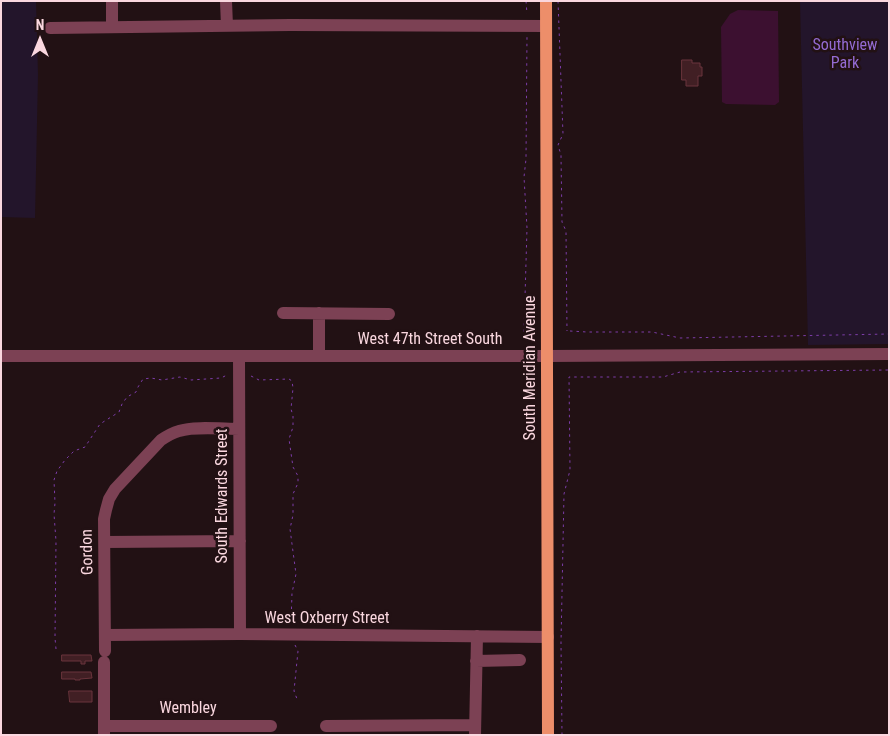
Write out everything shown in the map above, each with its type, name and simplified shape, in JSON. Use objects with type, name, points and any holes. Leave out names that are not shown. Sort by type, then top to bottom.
[{"type":"main road","name":"South Meridian Avenue","points":[[546,1],[548,735]]},
{"type":"street","points":[[112,1],[112,27]]},
{"type":"street","points":[[226,1],[227,26]]},
{"type":"street","points":[[50,28],[546,26]]},
{"type":"street","points":[[283,313],[389,314]]},
{"type":"street","points":[[319,313],[320,356]]},
{"type":"street","name":"West 47th Street South","points":[[1,356],[239,357],[889,354]]},
{"type":"street","name":"South Edwards Street","points":[[239,357],[240,634]]},
{"type":"street","name":"Gordon","points":[[104,730],[104,519],[108,504],[115,489],[169,435],[187,429],[239,429]]},
{"type":"street","points":[[105,542],[240,541]]},
{"type":"street","name":"West Oxberry Street","points":[[105,635],[240,634],[548,637]]},
{"type":"street","points":[[326,726],[475,730],[477,636]]},
{"type":"street","points":[[476,660],[520,660]]},
{"type":"street","name":"Wembley","points":[[104,730],[272,726]]},
{"type":"path","points":[[524,332],[527,228],[524,177],[526,159],[526,1]]},
{"type":"path","points":[[558,1],[563,134],[558,145],[561,155],[562,222],[566,231],[567,331]]},
{"type":"path","points":[[570,331],[652,332],[680,338],[889,334]]},
{"type":"path","points":[[562,735],[561,643],[564,494],[570,470],[569,378],[663,377],[680,372],[889,370]]},
{"type":"path","points":[[56,649],[54,480],[57,471],[65,460],[74,451],[85,447],[100,424],[119,412],[127,397],[136,392],[143,380],[151,378],[162,380],[180,377],[191,380],[221,378],[235,373],[253,376],[259,380],[289,379],[292,381],[293,388],[291,409],[293,427],[289,438],[293,467],[298,476],[298,483],[293,494],[293,515],[290,529],[296,574],[292,593],[291,627],[294,644],[298,651],[294,691],[296,699]]},
{"type":"green space","points":[[1,1],[36,1],[38,75],[35,218],[1,217]]},
{"type":"green space","name":"Southview Park","points":[[800,1],[889,1],[889,344],[808,345]]},
{"type":"shaded area","points":[[738,10],[778,11],[779,102],[775,105],[726,104],[722,102],[721,27],[730,14]]},
{"type":"building","points":[[682,60],[692,60],[692,63],[700,63],[702,76],[698,76],[698,86],[686,86],[686,80],[682,80]]},
{"type":"building","points":[[62,655],[91,655],[92,661],[85,661],[85,664],[81,664],[81,661],[62,661]]},
{"type":"building","points":[[62,672],[91,672],[92,678],[80,680],[62,679]]},
{"type":"building","points":[[69,691],[92,691],[92,702],[70,702]]}]
